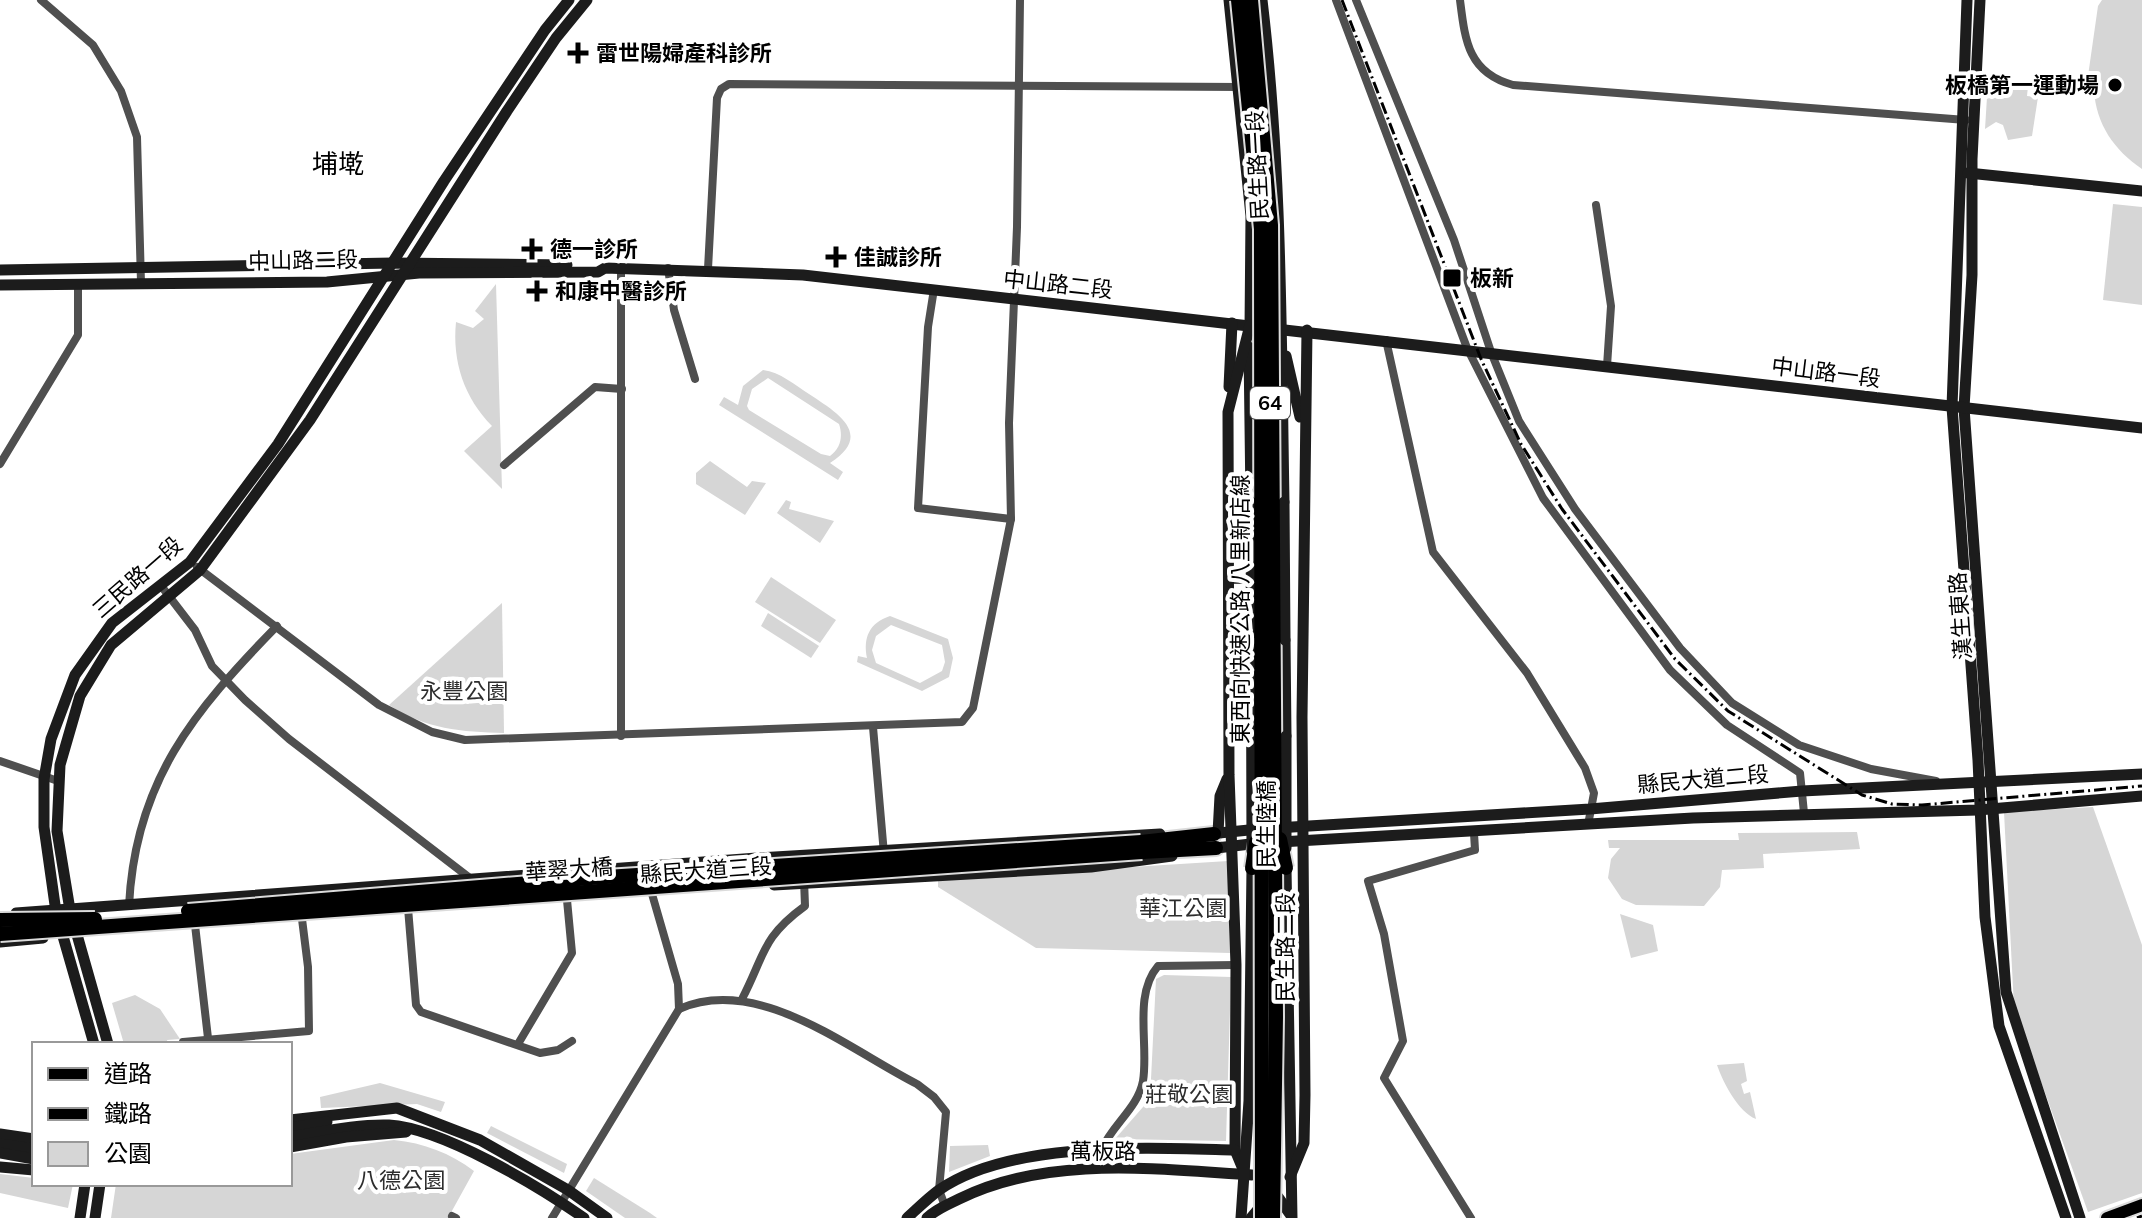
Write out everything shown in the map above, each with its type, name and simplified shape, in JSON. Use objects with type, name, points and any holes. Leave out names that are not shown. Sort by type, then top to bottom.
[{"type":"highway","name":"東西向快速公路 八里新店線","points":[[1238,0],[1261,229],[1259,361],[1268,805],[1276,1017],[1273,1218]]},
{"type":"highway","name":"東西向快速公路 八里新店線","points":[[1251,0],[1271,225],[1262,1218]]},
{"type":"highway","points":[[1252,868],[1268,805]]},
{"type":"highway","points":[[1268,805],[1286,868]]},
{"type":"highway","points":[[1141,847],[1216,838]]},
{"type":"highway","name":"華翠大橋","points":[[0,920],[95,919],[591,878],[1141,847]]},
{"type":"highway","name":"華翠大橋","points":[[0,934],[1141,847]]},
{"type":"highway","points":[[0,926],[35,928],[69,935]]},
{"type":"main road","points":[[2107,1218],[2142,1205]]},
{"type":"street","points":[[41,0],[93,45],[121,91],[137,137],[141,283]]},
{"type":"street","name":"三民路一段","points":[[69,935],[57,915],[46,854],[44,779],[51,739],[75,675],[112,623],[162,587],[190,562],[278,444],[540,36],[569,0]]},
{"type":"street","name":"三民路一段","points":[[69,935],[71,914],[57,831],[58,781],[68,731],[87,682],[111,645],[200,570],[310,420],[556,38],[587,0]]},
{"type":"street","points":[[190,562],[379,705],[432,732],[465,740],[962,722],[973,708],[1011,519],[1009,423],[1015,300],[1020,0]]},
{"type":"street","name":"民生路一段","points":[[1229,0],[1251,216],[1250,325]]},
{"type":"street","name":"民生路一段","points":[[1262,0],[1272,88],[1280,212],[1280,328]]},
{"type":"street","points":[[1336,0],[1467,348],[1543,498],[1670,670],[1727,725],[1800,773],[1804,813]]},
{"type":"street","points":[[1356,0],[1454,240],[1491,352],[1519,421],[1575,509],[1680,648],[1732,703],[1799,745],[1871,769],[1956,784]]},
{"type":"street","points":[[1460,0],[1471,58],[1487,74],[1503,82],[1970,120]]},
{"type":"street","name":"漢生東路","points":[[1967,0],[1970,120]]},
{"type":"street","name":"漢生東路","points":[[1980,0],[1970,120],[1958,407],[1978,760],[1976,784],[1995,1014],[2066,1218]]},
{"type":"street","points":[[708,269],[717,98],[721,89],[729,84],[1272,88]]},
{"type":"street","points":[[1968,173],[2142,191]]},
{"type":"street","points":[[1596,205],[1611,306],[1607,366]]},
{"type":"street","name":"中山路二段","points":[[0,270],[393,263],[708,269],[934,289],[1506,354]]},
{"type":"street","name":"中山路二段","points":[[0,285],[327,282],[402,275],[598,272],[605,268]]},
{"type":"street","points":[[621,268],[621,736]]},
{"type":"street","points":[[668,268],[674,310],[695,379]]},
{"type":"street","points":[[0,464],[78,335],[78,283]]},
{"type":"street","points":[[934,289],[928,327],[918,508],[1011,519]]},
{"type":"street","points":[[1232,323],[1228,412],[1229,775],[1234,846],[1241,1150],[1245,1174],[1241,1218]]},
{"type":"street","points":[[1228,412],[1250,325]]},
{"type":"street","name":"民生陸橋","points":[[1241,1150],[1251,1004],[1250,325]]},
{"type":"street","name":"民生陸橋","points":[[1280,328],[1290,1177]]},
{"type":"street","name":"民生路二段","points":[[1280,328],[1304,433]]},
{"type":"street","name":"民生路二段","points":[[1291,1218],[1290,1177],[1304,1143],[1303,580],[1307,330]]},
{"type":"street","points":[[1386,340],[1433,552],[1527,673],[1585,768],[1594,793],[1588,825]]},
{"type":"street","name":"中山路一段","points":[[1506,354],[2142,428]]},
{"type":"street","points":[[504,465],[595,387],[622,389]]},
{"type":"street","name":"漢生東路","points":[[1958,407],[2008,1004],[2080,1218]]},
{"type":"street","points":[[1228,580],[1303,580]]},
{"type":"street","points":[[162,587],[195,630],[212,666],[225,679],[289,739],[474,879],[484,903]]},
{"type":"street","points":[[119,932],[128,928],[133,869],[153,791],[186,727],[225,679],[277,626]]},
{"type":"street","points":[[75,675],[87,682]]},
{"type":"street","points":[[873,727],[885,879]]},
{"type":"street","points":[[0,761],[44,779],[58,781]]},
{"type":"street","name":"縣民大道二段","points":[[1269,829],[1590,809],[1802,791],[2142,774]]},
{"type":"street","points":[[1216,838],[1220,796],[1229,775]]},
{"type":"street","name":"縣民大道二段","points":[[1269,842],[1804,813],[1978,810],[2142,796]]},
{"type":"street","name":"縣民大道三段","points":[[0,942],[408,908],[1091,867],[1216,838],[1233,829],[1269,829]]},
{"type":"street","points":[[1471,1218],[1384,1078],[1403,1041],[1384,934],[1368,881],[1475,850],[1474,833]]},
{"type":"street","name":"縣民大道三段","points":[[0,914],[57,915],[129,906],[474,879],[1079,837],[1216,838],[1234,846],[1269,842]]},
{"type":"street","points":[[742,999],[768,940],[781,923],[805,906],[801,855]]},
{"type":"street","points":[[552,1218],[679,1009],[678,984],[652,894]]},
{"type":"street","points":[[183,1042],[309,1031],[303,916],[294,895]]},
{"type":"street","points":[[518,1044],[572,953],[567,900]]},
{"type":"street","points":[[408,908],[416,1005],[421,1012],[549,1053],[572,1041]]},
{"type":"street","points":[[195,925],[208,1038]]},
{"type":"street","points":[[69,935],[94,1042]]},
{"type":"street","points":[[69,935],[100,1006],[108,1042]]},
{"type":"street","points":[[1102,1149],[1143,1081],[1145,1010],[1150,975],[1158,966],[1236,965]]},
{"type":"street","points":[[679,1009],[704,1001],[742,999],[773,1009],[829,1036],[934,1097],[946,1112],[939,1190],[945,1206]]},
{"type":"street","points":[[292,1120],[397,1108],[480,1140],[568,1190],[607,1218]]},
{"type":"street","points":[[292,1128],[345,1119],[416,1114]]},
{"type":"street","points":[[292,1137],[386,1125],[414,1130],[485,1158],[584,1218]]},
{"type":"street","points":[[292,1147],[414,1130]]},
{"type":"street","points":[[0,1134],[32,1139]]},
{"type":"street","points":[[0,1144],[32,1149]]},
{"type":"street","name":"萬板路","points":[[907,1218],[939,1190],[993,1166],[1071,1151],[1102,1149],[1241,1150]]},
{"type":"street","points":[[0,1153],[32,1167]]},
{"type":"street","points":[[1,1167],[32,1167]]},
{"type":"street","name":"萬板路","points":[[927,1218],[945,1206],[1006,1180],[1045,1172],[1105,1170],[1290,1177]]},
{"type":"street","points":[[80,1218],[85,1186]]},
{"type":"street","points":[[95,1218],[100,1186]]},
{"type":"street","points":[[1251,1218],[1270,1195],[1283,1202],[1291,1218]]},
{"type":"green space","name":"板橋第一運動場","points":[[2102,0],[2142,0],[2142,169],[2108,135],[2098,114],[2094,90],[2087,83],[2098,6]]},
{"type":"green space","points":[[1988,81],[2028,86],[2027,96],[2038,97],[2032,136],[2008,140],[2003,125],[1996,122],[1985,129]]},
{"type":"green space","points":[[2113,204],[2142,207],[2142,305],[2103,300]]},
{"type":"green space","points":[[496,284],[502,489],[464,451],[492,426],[467,391],[458,365],[455,337],[456,322],[473,328],[484,319],[475,311]]},
{"type":"green space","points":[[763,370],[769,371],[793,383],[839,416],[850,433],[850,443],[830,463],[843,472],[838,480],[719,405],[724,397],[738,405],[743,386]],"holes":[[[768,378],[839,424],[839,446],[830,456],[821,454],[749,410],[747,406],[752,389]]]},
{"type":"green space","points":[[710,461],[747,487],[752,481],[766,483],[745,515],[696,484],[696,473]]},
{"type":"green space","points":[[786,500],[791,502],[789,509],[834,521],[820,543],[777,513]]},
{"type":"green space","points":[[771,577],[836,620],[820,643],[755,602]]},
{"type":"green space","name":"永豐公園","points":[[502,603],[504,733],[444,728],[416,719],[389,705]]},
{"type":"green space","points":[[768,613],[819,646],[811,658],[761,626]]},
{"type":"green space","points":[[890,616],[948,639],[953,658],[949,677],[922,691],[857,662],[858,656],[867,658],[869,632]],"holes":[[[891,625],[942,645],[945,662],[942,671],[920,683],[876,663],[872,650],[876,636]]]},
{"type":"green space","points":[[2093,807],[2142,945],[2142,1193],[2088,1212],[2014,1007],[2004,812]]},
{"type":"green space","points":[[1857,832],[1860,849],[1763,854],[1764,868],[1722,870],[1720,887],[1704,906],[1636,905],[1622,899],[1608,878],[1611,859],[1620,848],[1609,848],[1608,840],[1739,840],[1738,833]]},
{"type":"green space","name":"華江公園","points":[[1228,861],[1230,953],[1036,948],[938,887],[938,879]]},
{"type":"green space","points":[[1620,914],[1653,925],[1658,951],[1631,958]]},
{"type":"green space","name":"莊敬公園","points":[[1164,975],[1231,977],[1226,1141],[1115,1139],[1150,1099],[1156,979]]},
{"type":"green space","points":[[135,995],[160,1009],[180,1039],[123,1042],[112,1003]]},
{"type":"green space","points":[[1744,1063],[1747,1081],[1741,1084],[1744,1094],[1750,1092],[1756,1119],[1737,1103],[1717,1065]]},
{"type":"green space","points":[[380,1083],[445,1102],[441,1112],[417,1104],[321,1108],[320,1097]]},
{"type":"green space","points":[[491,1126],[567,1164],[564,1173],[487,1133]]},
{"type":"green space","name":"八德公園","points":[[394,1140],[436,1150],[474,1171],[448,1218],[111,1218],[116,1186],[292,1186],[292,1154]]},
{"type":"green space","points":[[988,1145],[990,1156],[949,1172],[950,1146]]},
{"type":"green space","points":[[0,1174],[32,1178],[32,1186],[73,1186],[68,1208],[0,1193]]},
{"type":"green space","points":[[594,1178],[657,1218],[625,1218],[586,1191]]},
{"type":"railway","points":[[1342,0],[1481,359],[1521,444],[1562,509],[1675,659],[1728,711],[1862,795],[1892,804],[1922,805],[2142,786]]},
{"type":"railway","points":[[2137,1218],[2142,1216]]},
{"type":"place","name":"雷世陽婦產科診所","points":[[578,53]]},
{"type":"place","name":"板橋第一運動場","points":[[2115,85]]},
{"type":"place","name":"德一診所","points":[[532,249]]},
{"type":"place","name":"佳誠診所","points":[[836,257]]},
{"type":"place","name":"板新","points":[[1452,278]]},
{"type":"place","name":"和康中醫診所","points":[[537,291]]},
{"type":"district","name":"埔墘","points":[[338,164]]}]
